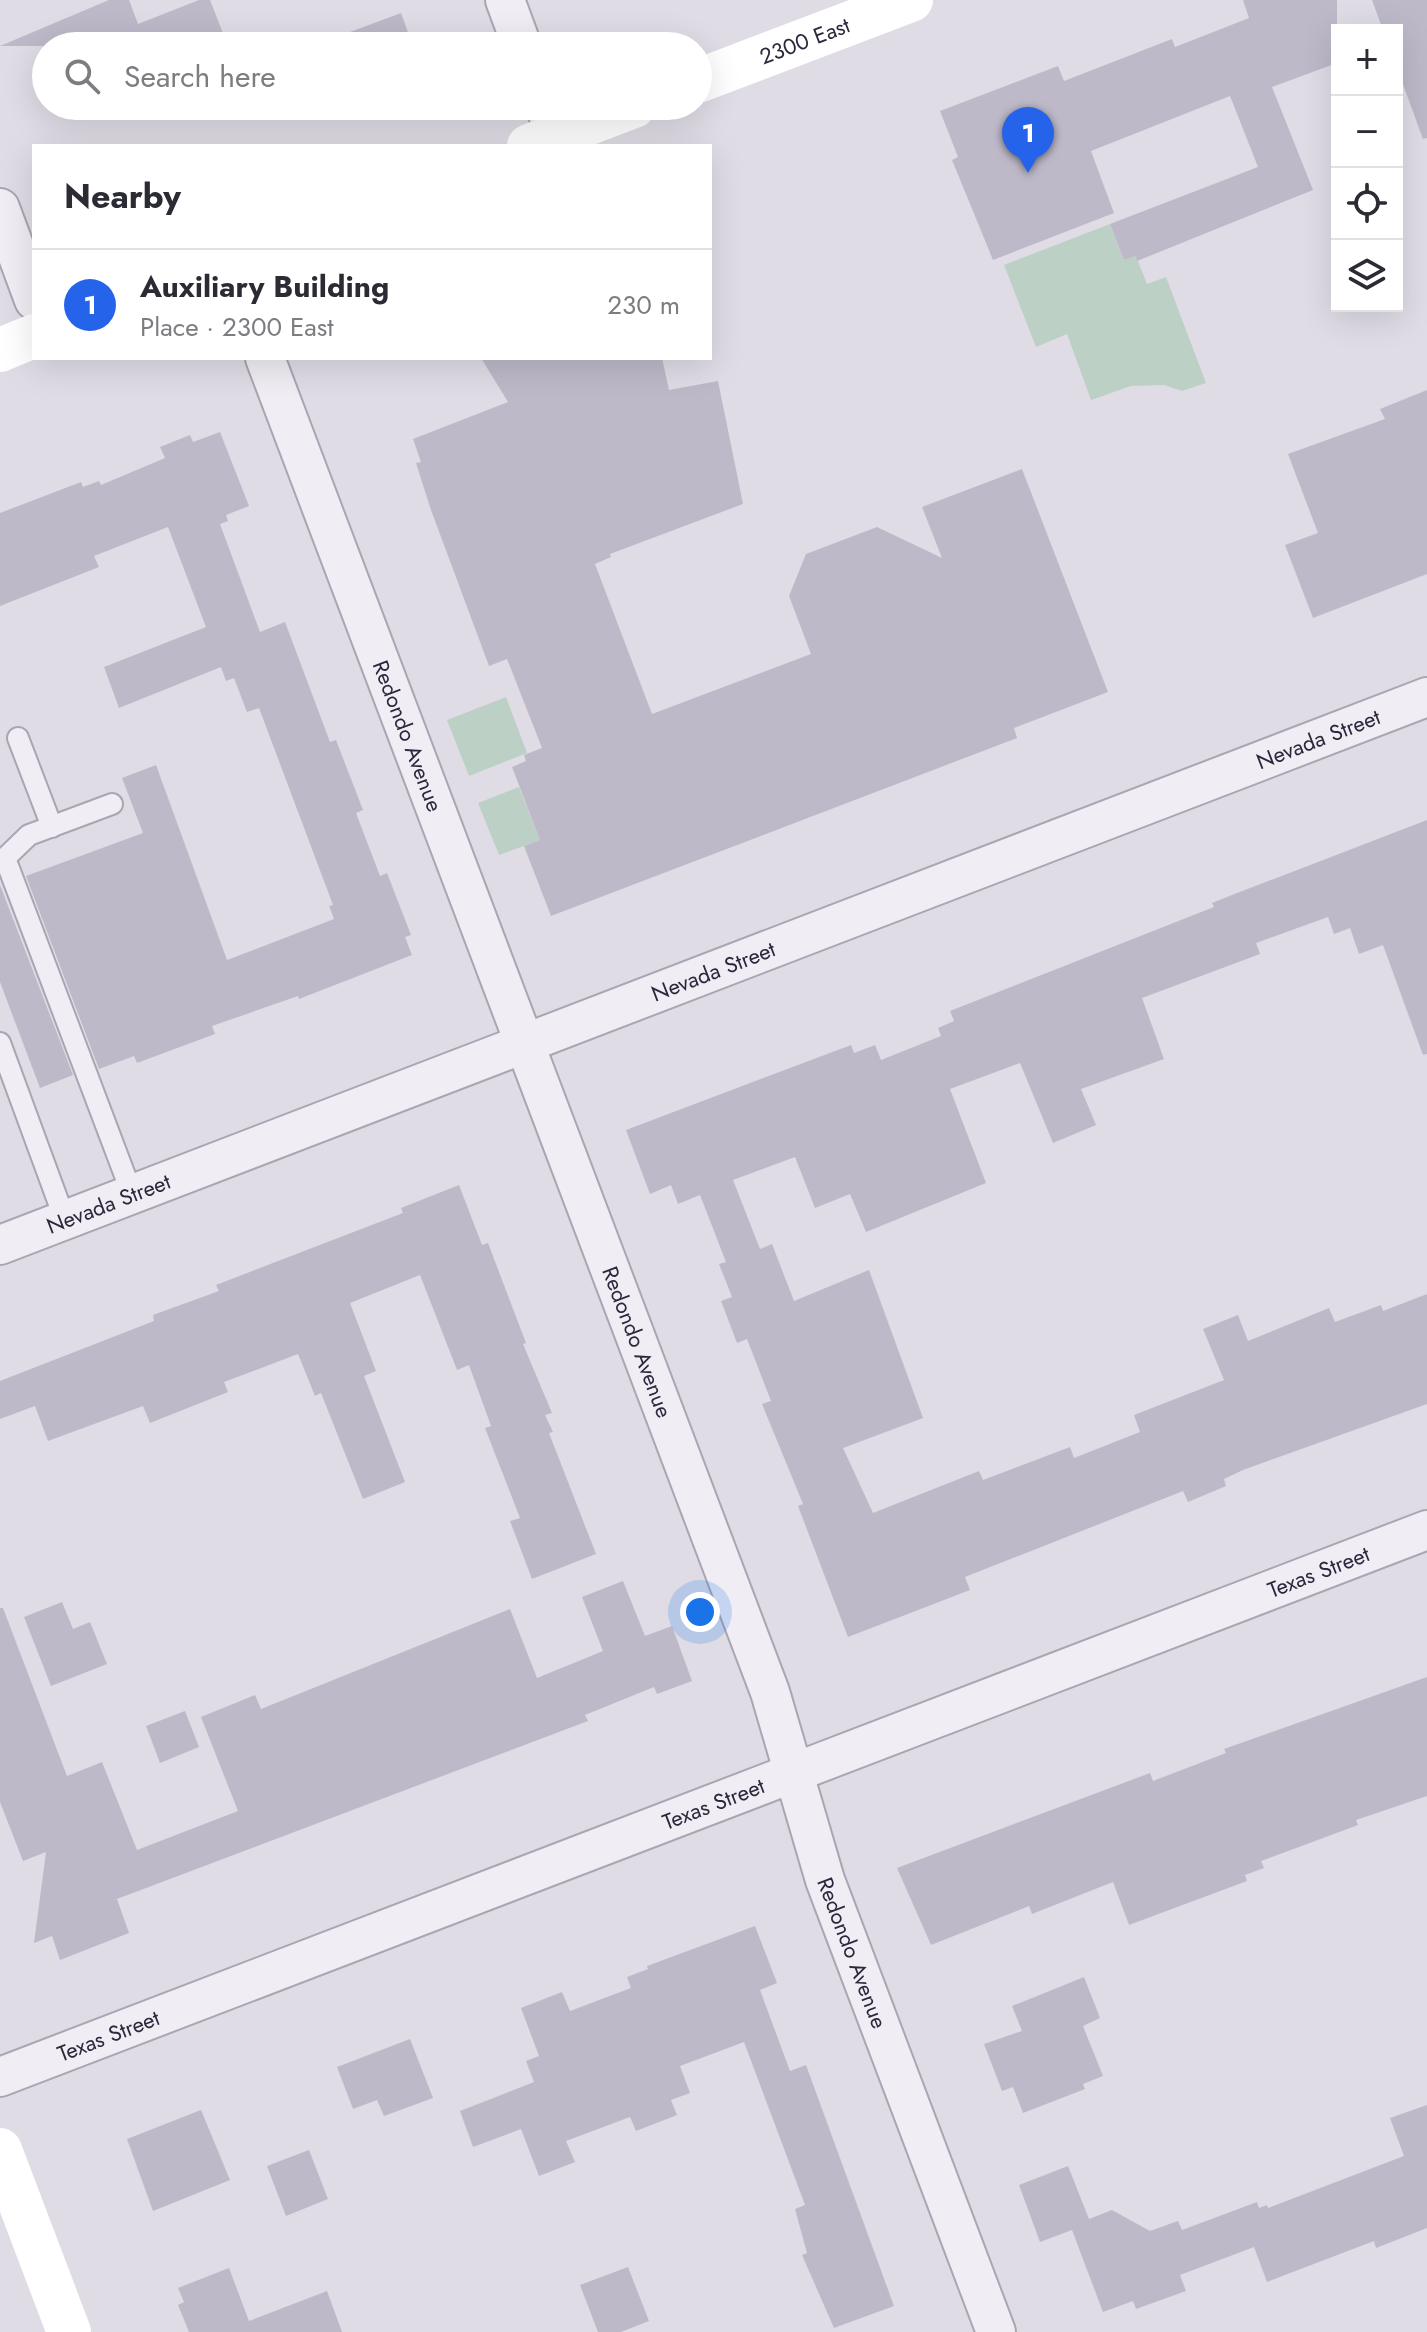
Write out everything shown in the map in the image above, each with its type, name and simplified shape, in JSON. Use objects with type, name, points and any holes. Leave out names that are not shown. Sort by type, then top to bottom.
[{"type":"street","points":[[505,0],[517,32]]},
{"type":"street","name":"2300 East","points":[[712,76],[911,0]]},
{"type":"street","points":[[543,129],[579,120]]},
{"type":"street","points":[[0,208],[32,295]]},
{"type":"street","points":[[0,350],[32,337]]},
{"type":"street","name":"Redondo Avenue","points":[[266,360],[770,1692],[825,1880],[996,2332]]},
{"type":"street","name":"Nevada Street","points":[[0,1245],[1427,697]]},
{"type":"street","name":"Texas Street","points":[[0,2077],[1427,1530]]},
{"type":"street","points":[[0,2150],[69,2332]]},
{"type":"lane","points":[[18,738],[52,827]]},
{"type":"lane","points":[[112,804],[29,835],[5,858],[132,1194]]},
{"type":"lane","points":[[0,1043],[65,1220]]},
{"type":"green space","points":[[1110,224],[1124,260],[1136,256],[1147,284],[1166,277],[1206,383],[1182,391],[1164,385],[1131,386],[1091,400],[1067,334],[1036,347],[1004,265]]},
{"type":"green space","points":[[506,697],[527,753],[469,776],[447,720]]},
{"type":"green space","points":[[519,787],[540,840],[499,855],[478,803]]},
{"type":"building","points":[[109,0],[129,0],[138,24],[199,0],[210,0],[223,32],[33,32]]},
{"type":"building","points":[[1243,0],[1337,0],[1337,24],[1331,24],[1331,65],[1272,87],[1313,190],[1137,261],[1136,256],[1124,260],[1110,224],[1258,167],[1230,96],[1091,151],[1114,213],[993,260],[952,160],[958,157],[940,111],[1058,66],[1064,81],[1172,39],[1175,47],[1249,18]]},
{"type":"building","points":[[1372,0],[1427,0],[1427,138],[1423,139],[1403,84],[1403,24],[1381,24]]},
{"type":"building","points":[[401,13],[408,32],[350,32]]},
{"type":"building","points":[[32,32],[32,46],[0,46]]},
{"type":"building","points":[[482,360],[662,360],[669,390],[718,381],[743,504],[610,554],[611,557],[595,564],[652,714],[811,654],[789,596],[806,554],[877,527],[942,558],[922,507],[1022,469],[1108,692],[1014,728],[1017,738],[551,916],[524,846],[540,840],[512,767],[526,761],[524,755],[542,748],[507,659],[489,666],[431,510],[416,463],[421,462],[413,439],[508,402]]},
{"type":"building","points":[[1427,390],[1427,574],[1313,618],[1285,545],[1318,533],[1288,454],[1385,419],[1380,409]]},
{"type":"building","points":[[220,432],[249,506],[226,515],[228,521],[220,524],[260,632],[285,622],[330,742],[336,740],[363,810],[356,813],[380,876],[387,873],[411,935],[405,937],[412,955],[299,999],[298,996],[212,1026],[215,1034],[137,1063],[134,1056],[99,1069],[26,876],[143,833],[122,778],[156,765],[227,960],[334,919],[329,906],[333,905],[259,708],[247,712],[234,678],[226,681],[221,667],[119,708],[104,667],[206,627],[168,527],[94,556],[99,567],[0,606],[0,513],[81,482],[83,487],[99,481],[101,485],[165,458],[160,447],[190,435],[193,442]]},
{"type":"building","points":[[1427,820],[1427,1054],[1423,1055],[1383,945],[1359,954],[1350,928],[1334,934],[1328,917],[1256,943],[1260,954],[1142,998],[1164,1059],[1081,1089],[1096,1125],[1053,1143],[1020,1063],[950,1089],[986,1183],[866,1232],[850,1194],[815,1208],[795,1157],[733,1180],[760,1249],[772,1244],[794,1301],[869,1270],[923,1418],[843,1448],[873,1513],[979,1471],[983,1480],[1070,1447],[1074,1458],[1140,1432],[1134,1415],[1224,1380],[1203,1329],[1238,1315],[1248,1341],[1329,1308],[1335,1322],[1381,1305],[1383,1311],[1427,1294],[1427,1404],[1243,1470],[1224,1479],[1226,1486],[1188,1502],[1183,1491],[965,1577],[970,1590],[848,1637],[798,1506],[803,1504],[762,1404],[771,1401],[747,1339],[737,1343],[721,1301],[732,1297],[719,1264],[726,1262],[700,1195],[678,1204],[671,1185],[650,1194],[626,1130],[851,1045],[854,1053],[875,1045],[881,1060],[941,1036],[938,1028],[954,1021],[950,1011],[1214,907],[1212,903]]},
{"type":"building","points":[[0,885],[73,1075],[40,1088],[0,982]]},
{"type":"building","points":[[459,1185],[482,1245],[488,1243],[526,1343],[523,1344],[552,1413],[545,1415],[553,1432],[549,1433],[596,1554],[532,1579],[510,1521],[520,1518],[485,1428],[491,1426],[469,1365],[457,1370],[420,1275],[350,1303],[376,1371],[364,1376],[405,1482],[363,1499],[321,1393],[315,1396],[298,1354],[224,1382],[228,1392],[150,1423],[143,1406],[48,1441],[35,1406],[0,1419],[0,1381],[154,1321],[153,1315],[219,1291],[216,1285],[403,1213],[401,1208]]},
{"type":"building","points":[[623,1581],[645,1636],[672,1626],[692,1681],[657,1694],[654,1687],[585,1715],[588,1721],[117,1899],[129,1933],[60,1960],[52,1936],[34,1943],[46,1852],[23,1861],[0,1802],[0,1608],[3,1608],[67,1776],[102,1762],[137,1850],[238,1811],[201,1717],[255,1695],[261,1709],[510,1609],[537,1678],[603,1651],[582,1597]]},
{"type":"building","points":[[62,1602],[73,1629],[90,1622],[107,1664],[51,1686],[24,1617]]},
{"type":"building","points":[[1427,1677],[1427,1796],[1356,1820],[1358,1825],[1261,1861],[1264,1868],[1245,1875],[1247,1881],[1129,1925],[1113,1882],[1032,1914],[1029,1906],[931,1945],[897,1868],[1150,1773],[1153,1781],[1226,1753],[1224,1749]]},
{"type":"building","points":[[185,1711],[199,1747],[160,1763],[146,1726]]},
{"type":"building","points":[[755,1926],[777,1983],[760,1990],[790,2071],[806,2065],[894,2306],[834,2328],[802,2255],[807,2253],[795,2209],[805,2205],[744,2042],[680,2066],[690,2093],[671,2100],[677,2115],[636,2131],[630,2117],[566,2141],[575,2162],[539,2176],[521,2129],[473,2147],[460,2111],[534,2082],[526,2061],[539,2056],[521,2008],[562,1992],[570,2011],[631,1988],[627,1977],[648,1969],[647,1966]]},
{"type":"building","points":[[1084,1977],[1100,2018],[1083,2026],[1103,2076],[1083,2084],[1085,2089],[1023,2113],[1013,2087],[1002,2091],[984,2044],[1022,2031],[1012,2006]]},
{"type":"building","points":[[410,2039],[433,2098],[384,2116],[377,2100],[353,2109],[337,2067]]},
{"type":"building","points":[[1427,2105],[1427,2228],[1376,2248],[1374,2241],[1267,2282],[1254,2247],[1180,2275],[1186,2291],[1136,2309],[1133,2301],[1103,2312],[1072,2230],[1040,2242],[1019,2185],[1068,2166],[1089,2219],[1112,2210],[1150,2231],[1178,2221],[1182,2230],[1257,2202],[1259,2208],[1267,2205],[1268,2208],[1404,2156],[1390,2118]]},
{"type":"building","points":[[201,2110],[230,2180],[153,2211],[127,2139]]},
{"type":"building","points":[[309,2150],[328,2199],[286,2216],[267,2166]]},
{"type":"building","points":[[628,2267],[649,2321],[621,2332],[598,2332],[580,2285]]},
{"type":"building","points":[[229,2268],[249,2321],[327,2291],[342,2332],[189,2332],[178,2305],[184,2302],[178,2288]]},
{"type":"place","name":"Auxiliary Building","points":[[1028,173]]}]
